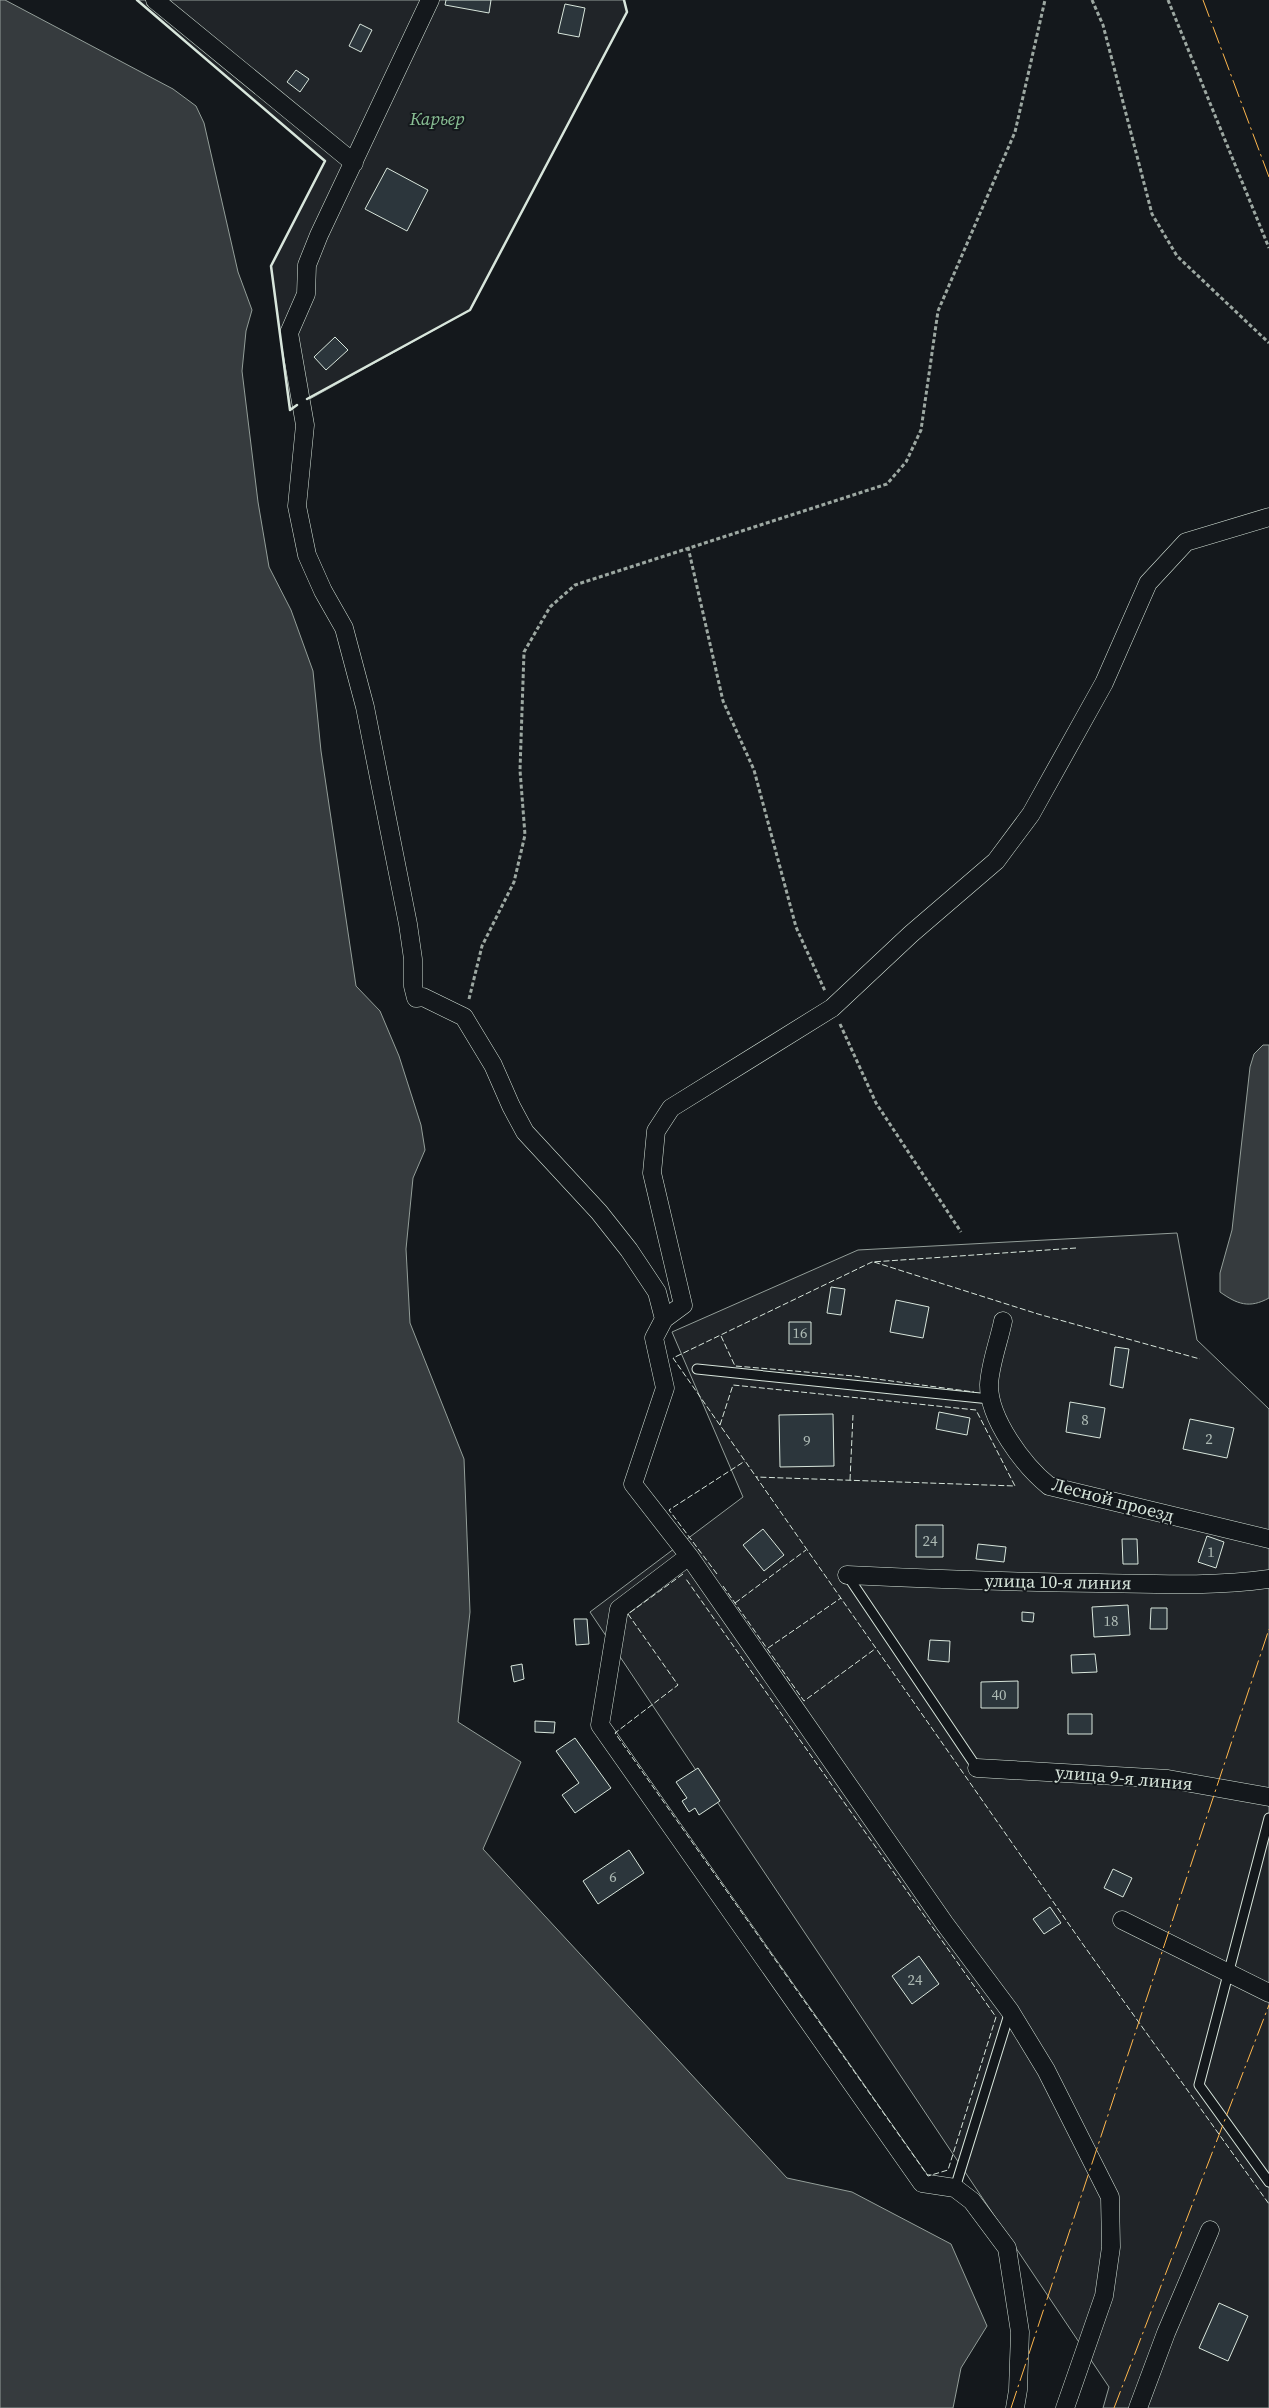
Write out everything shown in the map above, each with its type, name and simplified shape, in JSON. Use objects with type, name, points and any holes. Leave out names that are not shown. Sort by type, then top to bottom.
[{"type":"street","points":[[154,0],[354,163]]},
{"type":"street","points":[[430,0],[354,163],[318,235],[307,265],[306,294],[289,333],[305,425],[297,506],[307,554],[323,591],[344,628],[365,707],[408,924],[413,959],[413,986],[416,998],[423,997],[464,1017],[493,1065],[525,1132],[599,1212],[629,1250],[657,1292],[664,1320]]},
{"type":"street","points":[[1064,2408],[1104,2296],[1111,2247],[1110,2197],[1050,2078],[1010,2011],[945,1924],[689,1556],[634,1484],[664,1388],[654,1338],[664,1320],[683,1305],[652,1173],[656,1131],[671,1108],[832,1008],[910,934],[996,861],[1031,814],[1104,683],[1148,582],[1186,542],[1269,517]]},
{"type":"street","name":"Лесной проезд","points":[[1003,1320],[989,1382],[990,1399],[1017,1452],[1034,1474],[1049,1486],[1269,1538]]},
{"type":"street","points":[[689,1556],[619,1609],[600,1725],[618,1754],[922,2184],[955,2188],[972,2201],[1007,2248],[1020,2332],[1018,2390],[1015,2408]]},
{"type":"street","name":"улица 10-я линия","points":[[847,1575],[983,1581],[1131,1584],[1247,1582],[1269,1579]]},
{"type":"street","name":"улица 9-я линия","points":[[977,1768],[1168,1779],[1269,1797]]},
{"type":"street","points":[[1122,1920],[1229,1971],[1269,1993]]},
{"type":"street","points":[[1138,2408],[1166,2333],[1210,2230]]},
{"type":"lane","points":[[697,1369],[990,1399]]},
{"type":"lane","points":[[847,1575],[977,1768]]},
{"type":"lane","points":[[1269,1818],[1199,2085],[1269,2182]]},
{"type":"lane","points":[[955,2188],[1010,2011]]},
{"type":"path","points":[[464,1017],[482,946],[514,882],[525,835],[520,770],[524,652],[550,607],[575,585],[888,484],[906,462],[921,430],[938,311],[1015,132],[1045,0]]},
{"type":"path","points":[[1092,0],[1103,25],[1152,214],[1176,256],[1269,342]]},
{"type":"path","points":[[1168,0],[1269,248]]},
{"type":"path","points":[[688,547],[722,701],[754,770],[796,927],[876,1103],[961,1232]]},
{"type":"green space","name":"Карьер","points":[[137,0],[624,0],[627,12],[470,310],[290,410],[271,266],[325,161]]},
{"type":"green space","points":[[1177,1233],[1197,1340],[1269,1409],[1269,2408],[1103,2408],[1109,2387],[590,1612],[743,1497],[672,1332],[858,1250]]},
{"type":"shaded area","points":[[0,0],[5,0],[173,89],[196,106],[204,123],[238,272],[252,310],[246,331],[242,371],[258,502],[269,567],[291,610],[313,671],[321,751],[356,986],[380,1011],[399,1056],[421,1125],[425,1150],[413,1178],[406,1249],[410,1323],[464,1459],[470,1612],[458,1722],[521,1762],[483,1849],[787,2178],[852,2192],[951,2244],[987,2326],[961,2368],[953,2408],[0,2408]]},
{"type":"shaded area","points":[[1263,1045],[1269,1045],[1269,1298],[1255,1303],[1243,1304],[1232,1300],[1220,1292],[1220,1273],[1232,1230],[1250,1067],[1254,1054]]},
{"type":"building","points":[[446,0],[491,0],[489,13],[445,5]]},
{"type":"building","points":[[565,4],[585,8],[579,37],[558,33]]},
{"type":"building","points":[[360,24],[372,30],[361,52],[349,46]]},
{"type":"building","points":[[296,70],[309,79],[300,92],[287,82]]},
{"type":"building","points":[[387,168],[428,190],[407,231],[365,209]]},
{"type":"building","points":[[335,337],[348,350],[326,370],[314,357]]},
{"type":"building","points":[[831,1287],[845,1289],[841,1315],[827,1313]]},
{"type":"building","points":[[896,1300],[929,1307],[923,1338],[890,1332]]},
{"type":"building","points":[[789,1322],[811,1322],[811,1344],[789,1344]]},
{"type":"building","points":[[1115,1347],[1129,1349],[1123,1388],[1110,1385]]},
{"type":"building","points":[[1070,1402],[1105,1408],[1100,1438],[1066,1432]]},
{"type":"building","points":[[939,1412],[970,1418],[967,1435],[936,1429]]},
{"type":"building","points":[[833,1414],[834,1466],[780,1467],[779,1415]]},
{"type":"building","points":[[1190,1419],[1234,1428],[1227,1458],[1183,1449]]},
{"type":"building","points":[[916,1525],[943,1525],[943,1557],[916,1557]]},
{"type":"building","points":[[763,1529],[784,1555],[764,1571],[743,1545]]},
{"type":"building","points":[[1207,1536],[1224,1542],[1216,1568],[1198,1562]]},
{"type":"building","points":[[1122,1539],[1137,1539],[1138,1564],[1123,1564]]},
{"type":"building","points":[[978,1544],[1006,1547],[1004,1562],[976,1559]]},
{"type":"building","points":[[1128,1605],[1130,1635],[1094,1637],[1092,1607]]},
{"type":"building","points":[[1151,1608],[1167,1608],[1167,1629],[1150,1629]]},
{"type":"building","points":[[1022,1612],[1034,1613],[1033,1622],[1022,1621]]},
{"type":"building","points":[[574,1619],[587,1619],[589,1644],[576,1645]]},
{"type":"building","points":[[930,1640],[950,1641],[949,1662],[928,1660]]},
{"type":"building","points":[[1095,1654],[1097,1672],[1072,1673],[1071,1655]]},
{"type":"building","points":[[522,1664],[524,1679],[514,1682],[511,1666]]},
{"type":"building","points":[[1018,1681],[1018,1708],[981,1708],[981,1682]]},
{"type":"building","points":[[1068,1714],[1092,1714],[1092,1734],[1068,1734]]},
{"type":"building","points":[[535,1721],[555,1722],[554,1733],[535,1732]]},
{"type":"building","points":[[575,1738],[611,1788],[575,1813],[562,1795],[579,1783],[556,1751]]},
{"type":"building","points":[[698,1768],[720,1801],[699,1815],[695,1808],[689,1812],[682,1801],[687,1798],[676,1782]]},
{"type":"building","points":[[629,1850],[644,1873],[598,1904],[583,1881]]},
{"type":"building","points":[[1113,1869],[1132,1878],[1123,1897],[1104,1888]]},
{"type":"building","points":[[1050,1907],[1061,1923],[1044,1934],[1033,1919]]},
{"type":"building","points":[[919,1956],[939,1984],[912,2004],[892,1976]]},
{"type":"building","points":[[1219,2303],[1248,2316],[1228,2361],[1199,2348]]},
{"type":"fence","points":[[1076,1248],[872,1262],[673,1358],[1082,1943],[1269,2204]]},
{"type":"fence","points":[[874,1262],[1038,1314],[1200,1359]]},
{"type":"fence","points":[[721,1336],[735,1366],[854,1376],[974,1392]]},
{"type":"fence","points":[[720,1425],[733,1385],[976,1410],[1015,1486],[756,1477]]},
{"type":"fence","points":[[850,1480],[853,1415]]},
{"type":"fence","points":[[717,1574],[669,1510],[745,1461]]},
{"type":"fence","points":[[735,1603],[806,1550]]},
{"type":"fence","points":[[683,1574],[628,1614],[678,1685],[615,1733],[928,2176],[948,2170],[996,2017],[686,1579]]},
{"type":"fence","points":[[723,1586],[804,1701],[875,1649]]},
{"type":"fence","points":[[768,1648],[841,1598]]},
{"type":"wall","points":[[137,0],[325,161],[271,266],[290,410],[297,405]]},
{"type":"wall","points":[[307,399],[470,310],[627,12],[624,0]]},
{"type":"power","points":[[1203,0],[1269,177]]},
{"type":"power","points":[[1011,2408],[1269,1629]]},
{"type":"power","points":[[1114,2408],[1269,2005]]}]
